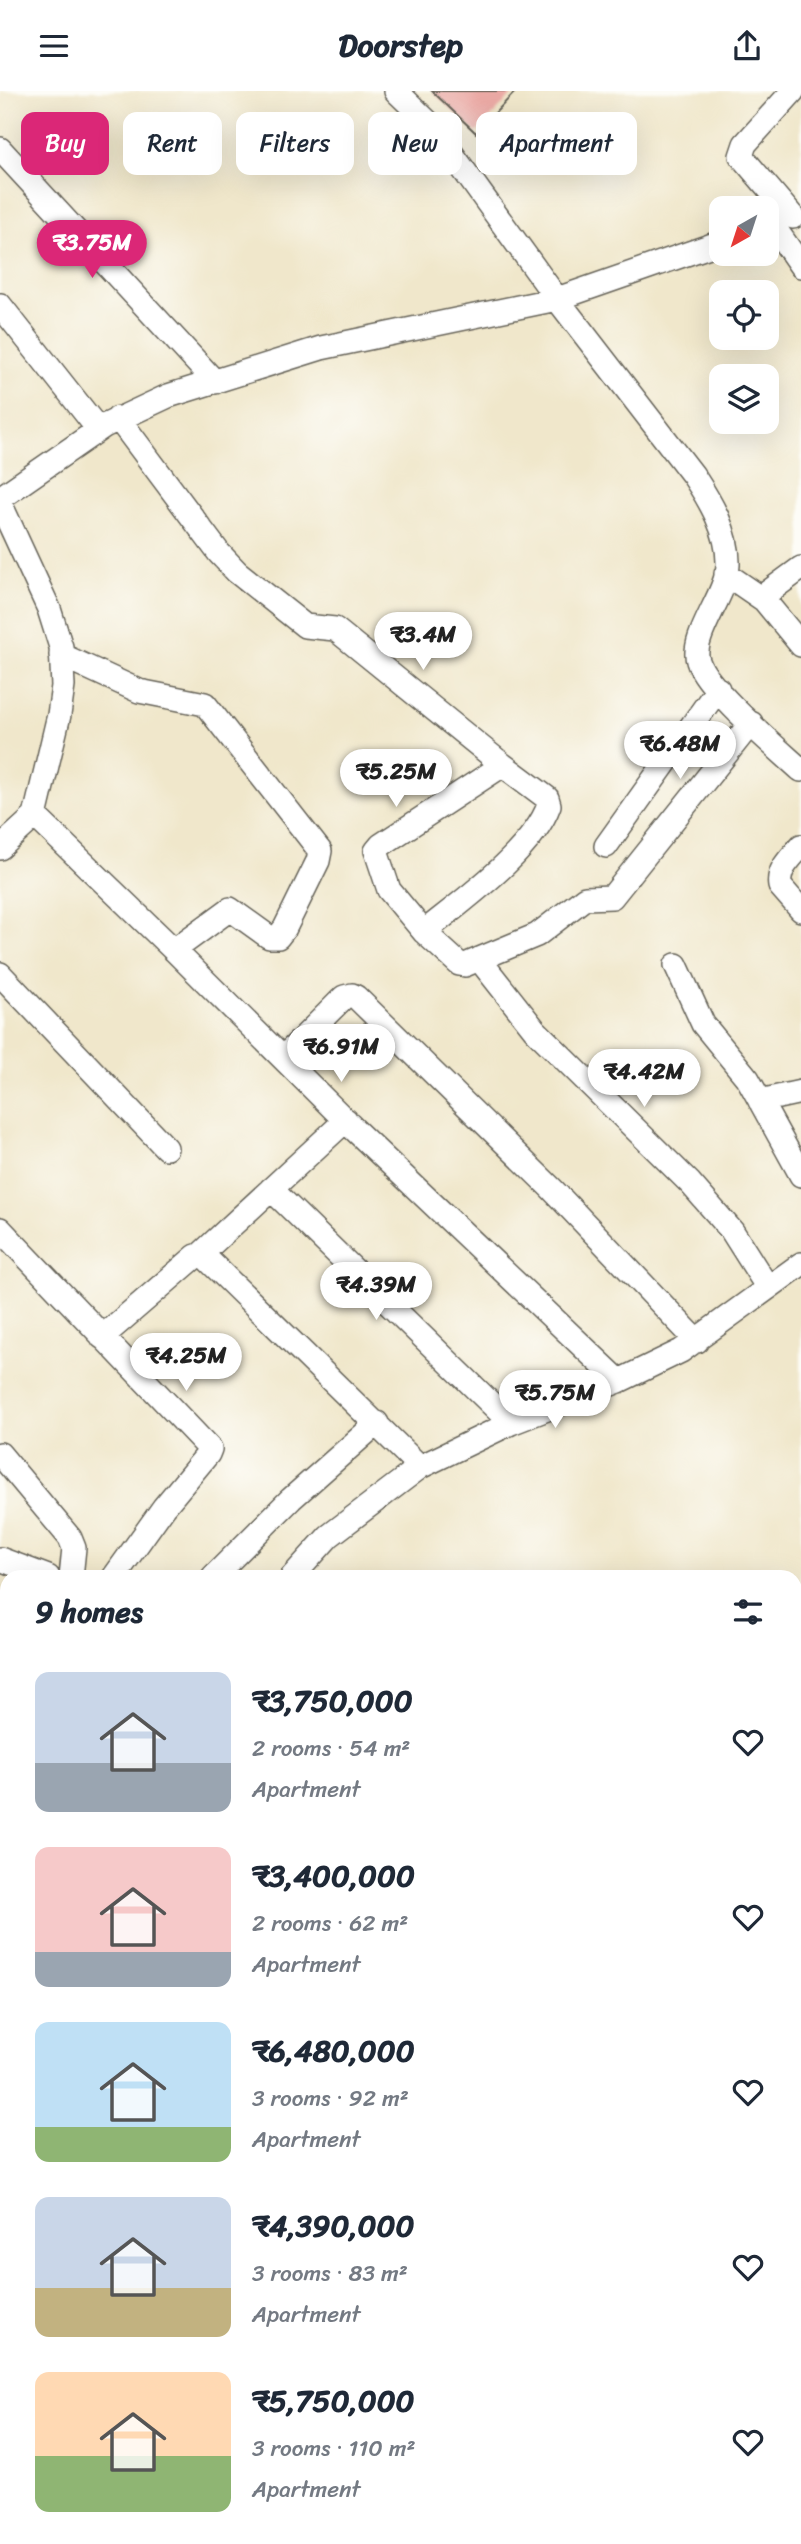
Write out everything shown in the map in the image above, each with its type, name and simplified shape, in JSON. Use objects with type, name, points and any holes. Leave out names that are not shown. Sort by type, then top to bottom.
[{"type":"street","points":[[396,91],[438,133],[557,299],[693,475],[712,505],[725,540],[728,565],[722,589],[697,644],[696,652],[703,673],[801,770]]},
{"type":"street","points":[[793,91],[745,144],[741,156],[783,220],[801,266]]},
{"type":"street","points":[[0,149],[215,382]]},
{"type":"street","points":[[0,848],[34,816],[59,715],[63,687],[61,655],[49,608],[0,501],[108,424],[168,396],[321,348],[557,299],[709,246]]},
{"type":"street","points":[[0,305],[237,572],[305,626],[335,629],[547,798],[549,805],[539,826],[501,869],[424,932]]},
{"type":"street","points":[[764,600],[767,593],[801,568]]},
{"type":"street","points":[[726,574],[764,600],[801,645]]},
{"type":"street","points":[[61,655],[139,691],[205,704],[320,851],[313,872],[278,937],[269,937],[230,909],[174,950]]},
{"type":"street","points":[[606,846],[718,689]]},
{"type":"street","points":[[503,765],[381,845],[376,851],[389,890],[424,932],[458,964],[465,965],[537,936],[585,898],[612,897],[751,723]]},
{"type":"street","points":[[34,816],[346,1120],[620,1381]]},
{"type":"street","points":[[801,846],[780,871],[779,881],[780,886],[801,910]]},
{"type":"street","points":[[479,959],[544,1040],[690,1183],[732,1231],[768,1288]]},
{"type":"street","points":[[676,965],[703,1024],[734,1061],[760,1101],[801,1175]]},
{"type":"street","points":[[0,974],[166,1148]]},
{"type":"street","points":[[283,1058],[344,997],[356,997],[551,1189],[697,1341]]},
{"type":"street","points":[[760,1101],[801,1092]]},
{"type":"street","points":[[102,1337],[200,1255],[346,1120]]},
{"type":"street","points":[[271,1189],[511,1423]]},
{"type":"street","points":[[0,1229],[209,1449],[208,1454],[163,1507],[119,1570]]},
{"type":"street","points":[[200,1255],[208,1258],[420,1467]]},
{"type":"street","points":[[298,1570],[329,1537],[420,1467],[511,1423],[620,1381],[681,1351],[801,1264]]},
{"type":"street","points":[[220,1570],[291,1499],[377,1423]]},
{"type":"street","points":[[0,1454],[69,1538],[74,1548],[72,1570]]},
{"type":"street","points":[[0,1559],[29,1570]]},
{"type":"building","points":[[432,91],[516,91],[496,112],[476,112],[476,133],[462,120],[462,112],[454,112]]}]
